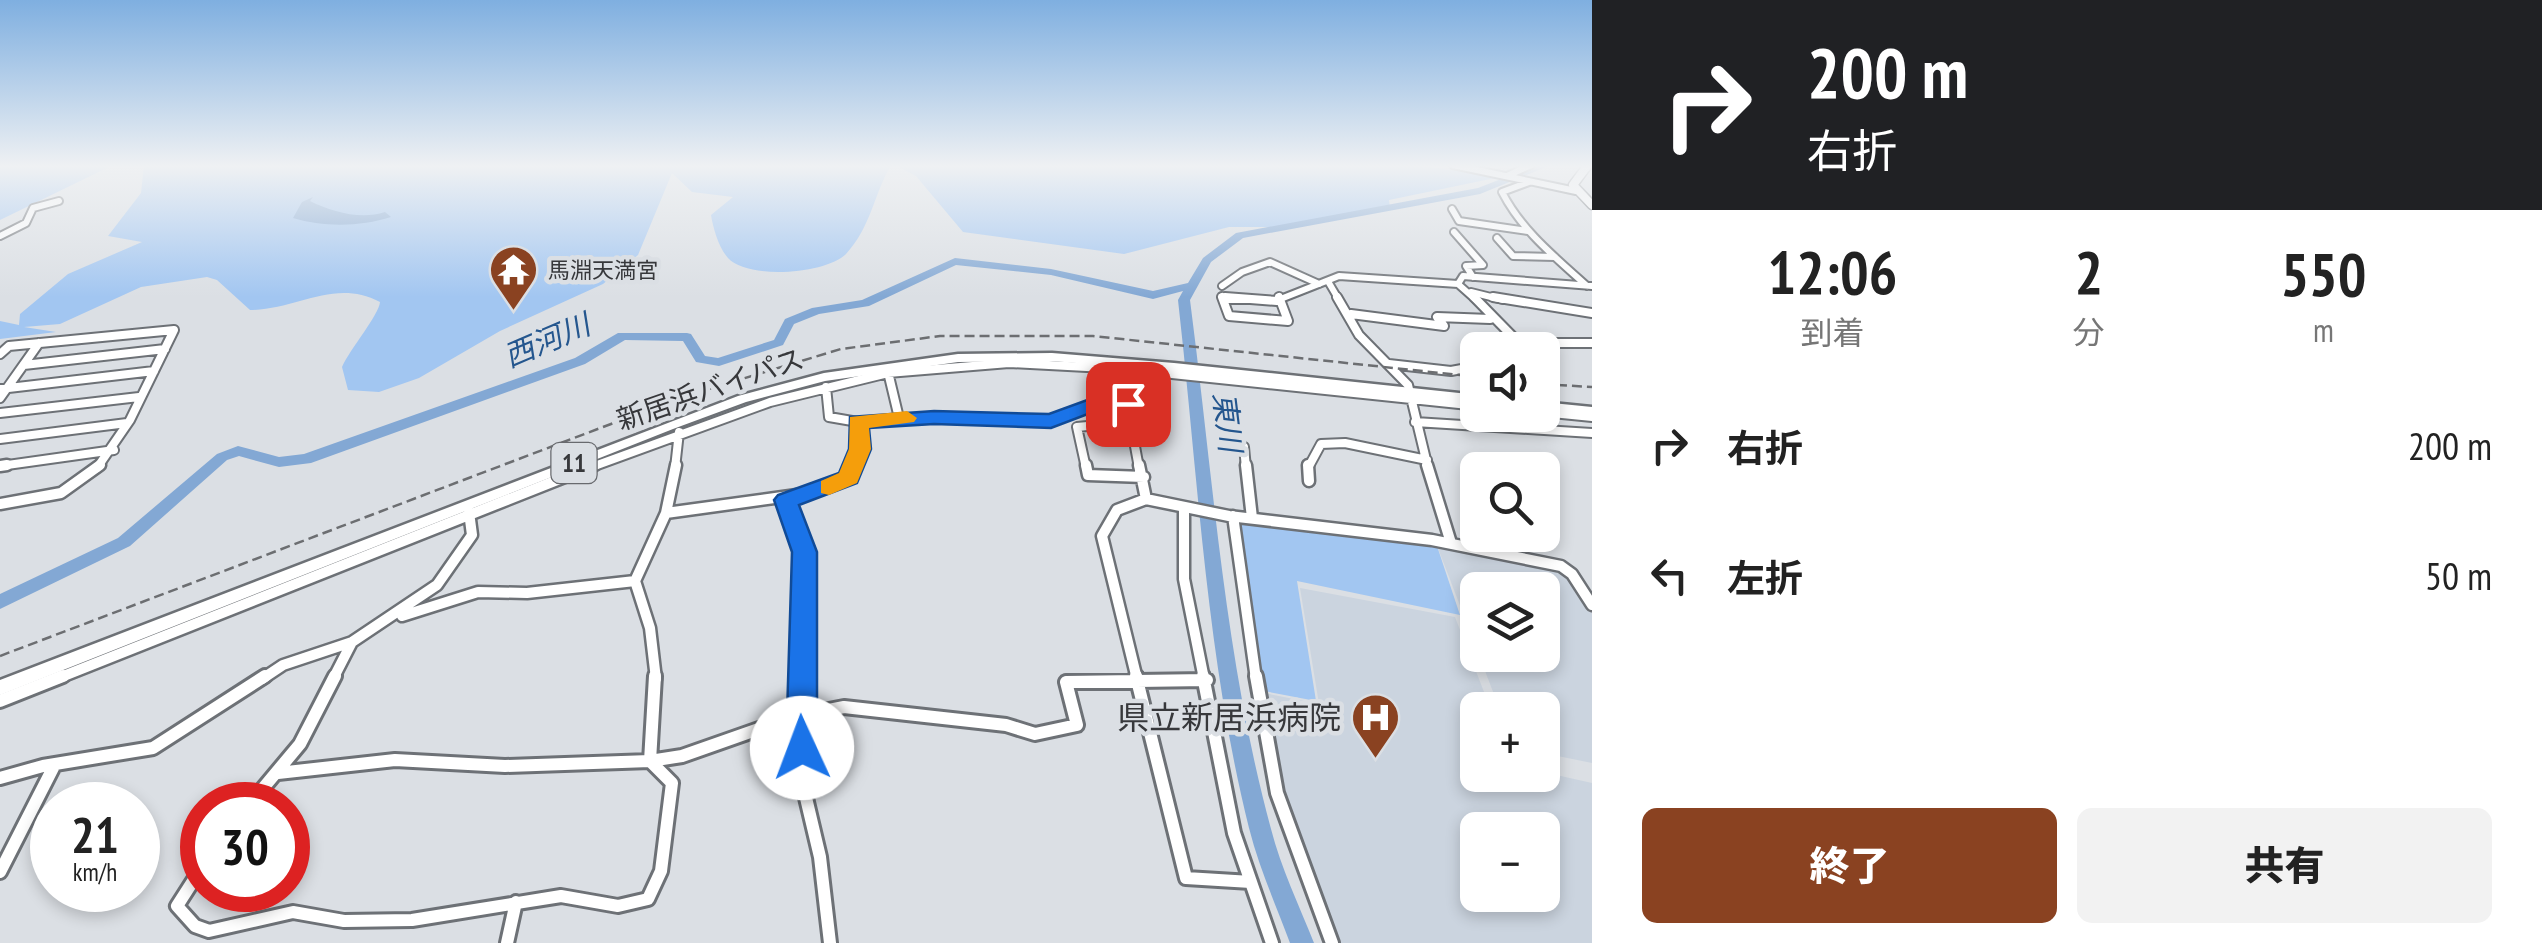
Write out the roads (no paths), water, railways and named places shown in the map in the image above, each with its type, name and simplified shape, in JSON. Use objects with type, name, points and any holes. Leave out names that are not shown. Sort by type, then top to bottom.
[{"type":"highway","name":"新居浜バイパス","points":[[0,688],[468,511],[742,399],[887,369],[958,358],[1052,357],[1460,400]]},
{"type":"highway","points":[[1560,410],[1592,413]]},
{"type":"street","points":[[0,236],[26,222],[33,209]]},
{"type":"street","points":[[1452,209],[1459,221],[1528,231]]},
{"type":"street","points":[[1513,209],[1528,231],[1590,288]]},
{"type":"street","points":[[1454,232],[1483,265],[1466,266],[1473,277]]},
{"type":"street","points":[[1497,238],[1513,256],[1556,257]]},
{"type":"street","points":[[1222,286],[1242,272],[1270,262],[1318,284]]},
{"type":"street","points":[[1277,301],[1288,320],[1229,316],[1222,297],[1277,301],[1330,283],[1339,276],[1353,276],[1458,284],[1472,292],[1524,305],[1592,313]]},
{"type":"street","points":[[1458,284],[1459,277],[1473,277],[1590,288]]},
{"type":"street","points":[[1330,283],[1351,314],[1359,335],[1390,364],[1411,396],[1451,543]]},
{"type":"street","points":[[1472,292],[1502,332]]},
{"type":"street","points":[[1351,314],[1444,326],[1437,317],[1490,320]]},
{"type":"street","points":[[0,354],[9,346],[174,330],[114,450],[94,475],[64,493],[0,504]]},
{"type":"street","points":[[0,398],[39,343]]},
{"type":"street","points":[[1560,345],[1592,343]]},
{"type":"street","points":[[24,365],[165,349]]},
{"type":"street","points":[[0,701],[468,511],[679,432],[887,369],[1009,363],[1174,370]]},
{"type":"street","points":[[1390,364],[1460,369]]},
{"type":"street","points":[[887,369],[899,418]]},
{"type":"street","points":[[1124,369],[1128,404]]},
{"type":"street","points":[[4,389],[154,371]]},
{"type":"street","points":[[826,387],[829,417],[858,422],[899,418],[1051,421],[1090,405],[1135,406],[1130,437],[1144,477],[1146,499]]},
{"type":"street","points":[[0,413],[142,397]]},
{"type":"street","points":[[666,512],[748,500],[786,500],[849,478],[860,449],[858,422]]},
{"type":"street","points":[[1130,422],[1077,427],[1088,475],[1144,477]]},
{"type":"street","points":[[1415,422],[1592,434]]},
{"type":"street","points":[[0,439],[127,423]]},
{"type":"street","points":[[650,762],[656,680],[650,628],[635,581],[666,512],[681,440],[679,432]]},
{"type":"street","points":[[1309,481],[1308,464],[1320,444],[1345,443],[1426,460]]},
{"type":"street","points":[[1244,447],[1252,518]]},
{"type":"street","points":[[0,466],[114,450]]},
{"type":"street","points":[[1251,882],[1186,878],[1102,536],[1108,516],[1130,502],[1146,499],[1231,516],[1451,543],[1561,566],[1572,574],[1592,604]]},
{"type":"street","points":[[786,500],[805,552],[802,781],[820,856],[830,943]]},
{"type":"street","points":[[1187,509],[1184,579],[1207,680],[1234,833],[1272,943]]},
{"type":"street","points":[[0,778],[55,764],[153,748],[283,664],[352,642],[394,616],[446,573],[472,535],[468,511]]},
{"type":"street","points":[[1231,516],[1277,793],[1332,943]]},
{"type":"street","points":[[394,616],[478,592],[527,593],[635,581]]},
{"type":"street","points":[[270,782],[300,744],[352,642]]},
{"type":"street","points":[[278,773],[308,773],[394,760],[505,766],[650,762],[682,756],[801,716],[862,706],[1006,725],[1035,734],[1076,725],[1066,682],[1207,680]]},
{"type":"street","points":[[182,912],[195,926],[209,931],[293,912],[344,921],[412,920],[561,896],[618,906],[648,898],[661,871],[672,783],[650,762]]},
{"type":"street","points":[[0,872],[55,764]]},
{"type":"street","points":[[507,943],[516,902]]},
{"type":"waterway","name":"東川","points":[[1302,943],[1260,829],[1232,698],[1184,300],[1207,260],[1240,235],[1382,209]]},
{"type":"waterway","name":"西河川","points":[[0,602],[124,542],[222,457],[238,451],[279,462],[306,459],[580,361],[622,336],[687,337],[701,359],[719,362],[779,342],[789,322],[816,311],[865,303],[955,261],[1051,272],[1153,295],[1190,286]]},
{"type":"railway","points":[[0,656],[682,397],[841,349],[940,336],[1093,336],[1460,375]]},
{"type":"railway","points":[[1560,385],[1592,387]]},
{"type":"place","name":"馬淵天満宮","points":[[513,312]]},
{"type":"place","name":"県立新居浜病院","points":[[1376,760]]}]
